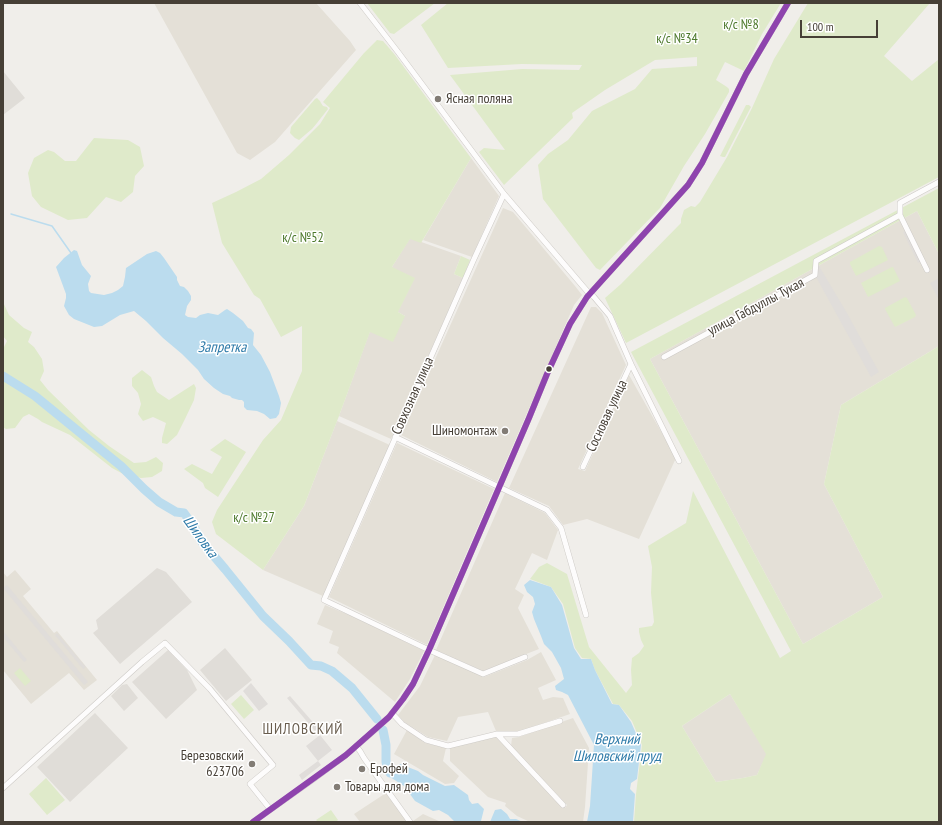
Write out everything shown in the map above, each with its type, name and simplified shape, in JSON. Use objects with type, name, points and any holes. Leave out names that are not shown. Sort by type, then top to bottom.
[{"type":"street","points":[[360,3],[504,194],[610,316],[631,364],[679,461]]},
{"type":"street","points":[[253,822],[315,778],[368,736],[390,715],[413,684],[570,324],[590,293],[688,185],[702,163],[746,74],[788,3]]},
{"type":"street","points":[[927,270],[900,215],[900,203],[939,182]]},
{"type":"street","name":"Совхозная улица","points":[[429,650],[324,600],[504,194]]},
{"type":"street","name":"улица Габдуллы Тукая","points":[[664,357],[815,275],[816,261],[900,215]]},
{"type":"street","name":"Сосновая улица","points":[[583,467],[631,364]]},
{"type":"street","points":[[395,437],[548,510],[561,528],[586,615]]},
{"type":"street","points":[[3,788],[165,643],[210,689],[273,765],[250,784],[270,810]]},
{"type":"street","points":[[429,650],[483,674],[525,657]]},
{"type":"street","points":[[390,715],[426,740],[448,746],[497,734],[518,734],[560,721]]},
{"type":"street","points":[[497,734],[563,804]]},
{"type":"street","points":[[356,746],[410,822]]},
{"type":"shaded area","points":[[154,3],[316,3],[350,41],[356,50],[275,142],[250,160],[237,153]]},
{"type":"shaded area","points":[[3,71],[25,98],[3,115]]},
{"type":"shaded area","points":[[471,158],[499,196],[472,257],[423,240]]},
{"type":"shaded area","points":[[503,208],[513,212],[582,295],[574,305],[497,482],[401,435]]},
{"type":"shaded area","points":[[917,211],[939,254],[939,346],[841,405],[824,484],[883,597],[803,644],[650,359]]},
{"type":"shaded area","points":[[908,230],[923,261],[918,263],[903,232]]},
{"type":"shaded area","points":[[410,238],[461,256],[454,274],[463,278],[391,439],[339,416],[370,331],[405,316],[398,312],[392,267]]},
{"type":"shaded area","points":[[816,261],[847,313],[879,372],[871,377],[815,275]]},
{"type":"shaded area","points":[[939,278],[939,300],[930,283]]},
{"type":"shaded area","points":[[591,307],[596,307],[602,313],[626,365],[578,469],[585,471],[629,375],[676,458],[639,539],[587,519],[563,525],[549,506],[509,488]]},
{"type":"shaded area","points":[[337,421],[392,446],[323,596],[263,570],[304,506]]},
{"type":"shaded area","points":[[397,443],[494,489],[427,645],[329,597]]},
{"type":"shaded area","points":[[505,493],[545,513],[558,530],[547,560],[532,553],[515,589],[524,595],[518,608],[539,649],[483,671],[436,650]]},
{"type":"shaded area","points":[[157,568],[166,572],[192,602],[120,664],[93,633],[98,629],[96,620]]},
{"type":"shaded area","points":[[15,570],[31,589],[23,596],[54,633],[57,631],[97,680],[84,690],[69,673],[31,704],[3,670],[3,572],[7,577]]},
{"type":"shaded area","points":[[7,585],[88,682],[84,685],[3,588]]},
{"type":"shaded area","points":[[325,605],[354,617],[424,651],[410,679],[395,702],[337,653],[339,647],[329,643],[333,631],[317,624]]},
{"type":"shaded area","points":[[3,631],[27,660],[24,662],[3,637]]},
{"type":"shaded area","points":[[57,633],[86,667],[83,669],[55,635]]},
{"type":"shaded area","points":[[225,648],[252,680],[226,701],[200,670]]},
{"type":"shaded area","points":[[168,650],[187,670],[197,690],[166,719],[132,682]]},
{"type":"shaded area","points":[[541,652],[556,680],[538,688],[543,700],[553,697],[563,698],[570,714],[518,732],[496,731],[488,712],[458,717],[447,741],[428,737],[404,722],[398,715],[420,686],[435,655],[484,677],[527,660]]},
{"type":"shaded area","points":[[251,683],[268,704],[259,711],[243,691]]},
{"type":"shaded area","points":[[127,684],[138,698],[124,711],[111,696],[122,685]]},
{"type":"shaded area","points":[[730,694],[767,754],[757,775],[716,782],[682,726]]},
{"type":"shaded area","points":[[290,696],[318,728],[315,731],[287,698]]},
{"type":"shaded area","points":[[95,713],[128,748],[70,802],[37,767]]},
{"type":"shaded area","points":[[573,718],[589,748],[583,822],[530,822],[517,816],[505,806],[506,803],[488,797],[450,761],[450,748],[496,737],[565,808],[567,805],[511,746],[512,738],[519,737]]},
{"type":"shaded area","points":[[407,730],[425,743],[446,748],[443,761],[459,776],[454,783],[445,784],[394,754]]},
{"type":"shaded area","points":[[320,735],[332,750],[318,761],[306,746]]},
{"type":"shaded area","points":[[318,761],[321,765],[302,780],[299,775]]},
{"type":"shaded area","points":[[386,793],[407,822],[360,822],[354,814]]},
{"type":"shaded area","points":[[423,814],[441,822],[413,822]]},
{"type":"green space","points":[[367,3],[435,3],[394,34],[390,33]]},
{"type":"green space","points":[[448,3],[781,3],[762,34],[744,71],[725,62],[716,80],[727,87],[729,92],[660,208],[600,270],[596,268],[543,199],[538,165],[548,154],[568,140],[592,111],[635,89],[652,69],[697,66],[697,57],[655,60],[605,90],[572,113],[573,118],[504,185],[479,152],[484,148],[505,150],[450,75],[522,69],[579,70],[582,65],[522,64],[448,68],[421,25]]},
{"type":"green space","points":[[808,3],[930,3],[884,56],[912,81],[939,59],[939,177],[626,343],[605,298],[621,284],[681,223],[684,210],[691,206],[695,207],[700,202],[727,157],[752,108],[774,59]]},
{"type":"green space","name":"к/с №52","points":[[377,40],[383,41],[395,55],[471,158],[421,243],[410,239],[392,267],[415,278],[398,312],[405,316],[393,342],[370,332],[304,506],[263,570],[216,534],[212,522],[217,510],[263,440],[281,420],[302,371],[302,326],[281,337],[260,299],[254,295],[222,243],[212,203],[261,179],[289,155],[320,124],[330,108],[323,102],[364,53]]},
{"type":"green space","points":[[317,98],[323,106],[327,107],[328,109],[312,129],[299,140],[290,133],[291,127]]},
{"type":"green space","points":[[746,105],[751,107],[725,157],[720,156]]},
{"type":"green space","points":[[94,138],[128,140],[140,147],[144,166],[135,176],[133,192],[121,202],[106,197],[87,218],[68,220],[41,207],[32,196],[28,173],[34,158],[48,150],[54,152],[65,161],[76,161]]},
{"type":"green space","points":[[939,188],[939,254],[917,211],[650,359],[803,644],[883,597],[824,484],[841,405],[939,346],[939,822],[634,822],[642,745],[632,721],[619,705],[613,704],[595,670],[591,659],[582,658],[575,648],[563,604],[551,587],[530,579],[539,567],[547,563],[567,574],[589,647],[626,693],[632,685],[632,658],[639,653],[644,646],[641,640],[639,628],[652,626],[654,622],[651,593],[652,567],[648,546],[686,523],[693,491],[780,658],[791,651],[631,352]],"holes":[[[730,694],[766,754],[757,775],[716,782],[682,726]]]},
{"type":"green space","points":[[879,246],[882,247],[888,260],[856,276],[850,262]]},
{"type":"green space","points":[[461,256],[470,260],[463,278],[454,274]]},
{"type":"green space","points":[[892,267],[900,281],[868,297],[861,283]]},
{"type":"green space","points":[[905,297],[916,315],[915,317],[895,327],[885,308]]},
{"type":"green space","points":[[3,302],[9,315],[24,328],[32,332],[28,342],[34,347],[42,359],[44,371],[40,380],[48,390],[89,430],[109,446],[134,463],[146,462],[156,457],[163,463],[162,471],[152,477],[141,478],[125,475],[112,468],[70,435],[29,414],[23,417],[15,428],[6,429],[3,427],[3,349],[7,341],[3,336]]},
{"type":"green space","points":[[142,370],[151,377],[157,392],[169,400],[194,384],[196,388],[194,400],[177,435],[167,444],[162,443],[166,423],[153,417],[143,421],[138,414],[141,404],[138,393],[132,386],[132,378]]},
{"type":"green space","points":[[225,439],[246,452],[218,497],[205,488],[203,483],[184,469],[192,464],[212,474],[222,457],[210,450]]},
{"type":"green space","points":[[20,668],[31,681],[25,686],[14,673]]},
{"type":"green space","points":[[241,695],[254,710],[244,719],[231,704]]},
{"type":"green space","points":[[46,778],[65,800],[47,815],[29,794]]},
{"type":"green space","points":[[331,810],[338,820],[336,822],[318,822],[316,820]]},
{"type":"water","name":"Запретка","points":[[74,250],[77,251],[82,265],[91,276],[88,284],[89,291],[91,293],[104,295],[118,290],[123,286],[126,268],[147,254],[156,251],[164,258],[177,277],[180,286],[184,287],[191,296],[191,300],[187,306],[185,315],[196,318],[200,315],[208,313],[218,315],[227,309],[243,321],[254,333],[253,345],[261,355],[270,372],[279,396],[281,403],[279,414],[276,418],[270,419],[257,411],[247,410],[244,407],[244,402],[242,400],[232,398],[214,388],[182,354],[134,311],[120,315],[102,326],[94,327],[74,319],[69,315],[64,306],[66,294],[56,267]]},
{"type":"water","name":"Верхний Шиловский пруд","points":[[530,580],[551,587],[562,605],[574,648],[581,659],[591,659],[612,704],[619,705],[631,722],[641,745],[637,779],[631,783],[630,789],[635,794],[633,822],[587,822],[590,806],[594,745],[568,695],[556,690],[555,686],[564,679],[561,668],[552,652],[544,644],[534,619],[532,612],[535,604],[533,597],[527,592],[524,585]]},
{"type":"water","points":[[386,762],[390,769],[394,770],[400,764],[418,771],[445,786],[454,785],[468,795],[472,804],[478,803],[484,809],[482,822],[455,822],[448,815],[439,810],[433,811],[415,801],[404,786],[390,777],[383,767]]},
{"type":"water","points":[[501,809],[510,819],[516,819],[523,822],[490,822],[495,810]]},
{"type":"waterway","points":[[11,214],[52,226],[71,253]]},
{"type":"waterway","name":"Шиловка","points":[[3,376],[35,396],[121,466],[159,502],[176,512],[184,513],[202,542],[263,616],[311,665],[321,666],[332,671],[352,688],[377,719]]},
{"type":"waterway","name":"Шиловка","points":[[383,730],[386,745],[386,762],[390,773]]},
{"type":"transit line","points":[[253,822],[346,755],[389,717],[413,684],[570,324],[587,297],[688,185],[702,163],[746,74],[788,3]]},
{"type":"place","name":"Ясная поляна","points":[[438,99]]},
{"type":"place","name":"Шиномонтаж","points":[[505,431]]},
{"type":"place","name":"Березовский 623706","points":[[252,764]]},
{"type":"place","name":"Ерофей","points":[[362,769]]},
{"type":"place","name":"Товары для дома","points":[[337,787]]},
{"type":"district","name":"ШИЛОВСКИЙ","points":[[303,730]]},
{"type":"park label","name":"к/с №8","points":[[741,25]]},
{"type":"park label","name":"к/с №34","points":[[677,39]]},
{"type":"park label","name":"к/с №27","points":[[254,518]]}]
